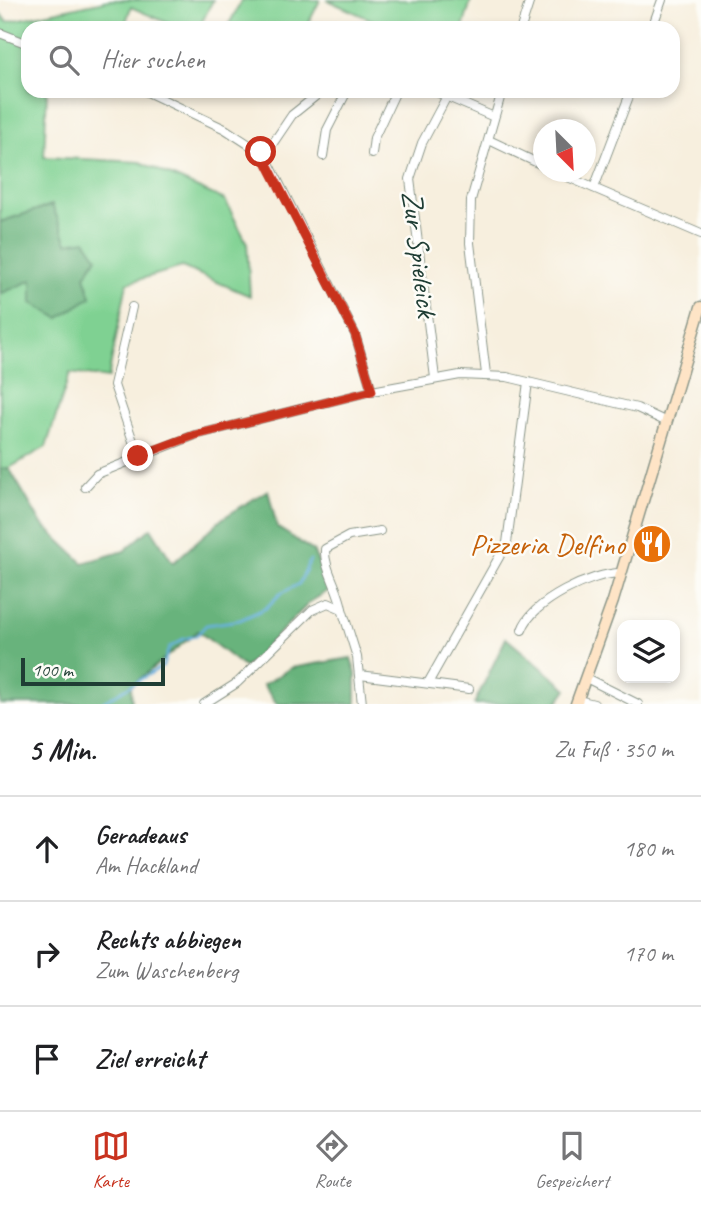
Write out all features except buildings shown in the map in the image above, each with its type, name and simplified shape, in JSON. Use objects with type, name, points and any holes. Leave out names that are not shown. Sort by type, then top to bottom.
[{"type":"main road","points":[[577,702],[588,679],[701,307]]},
{"type":"street","points":[[524,21],[530,0]]},
{"type":"street","points":[[654,21],[662,0]]},
{"type":"street","points":[[0,33],[21,41]]},
{"type":"street","points":[[160,98],[225,129],[265,155],[355,334],[372,391]]},
{"type":"street","points":[[265,155],[292,115],[313,98]]},
{"type":"street","points":[[323,156],[327,130],[344,98]]},
{"type":"street","points":[[372,155],[374,138],[393,98]]},
{"type":"street","name":"Zur Spieleick","points":[[435,378],[410,179],[422,143],[446,98]]},
{"type":"street","points":[[451,98],[494,117]]},
{"type":"street","points":[[486,374],[470,229],[471,200],[500,98]]},
{"type":"street","points":[[594,188],[628,98]]},
{"type":"street","points":[[489,140],[533,161]]},
{"type":"street","points":[[580,182],[701,234]]},
{"type":"street","points":[[132,307],[114,385],[138,456]]},
{"type":"street","points":[[85,487],[97,474],[195,435],[435,378],[486,374],[637,408],[667,422]]},
{"type":"street","points":[[428,683],[507,543],[528,383]]},
{"type":"street","points":[[362,704],[360,675],[338,588],[325,558],[325,549],[348,536],[380,531]]},
{"type":"street","points":[[522,630],[525,620],[566,590],[605,573],[621,573]]},
{"type":"street","points":[[204,704],[237,683],[312,610],[328,603],[342,609]]},
{"type":"street","points":[[360,675],[469,689]]},
{"type":"street","points":[[588,679],[638,704]]},
{"type":"street","points":[[577,702],[594,704]]},
{"type":"green space","points":[[109,0],[213,0],[202,21],[163,21],[131,7],[126,21],[21,21],[21,98],[47,98],[44,157],[140,162],[225,200],[247,243],[250,296],[182,267],[127,283],[108,378],[70,373],[46,447],[9,468],[0,469],[0,294],[32,279],[67,243],[52,205],[0,222],[0,13],[7,22]]},
{"type":"green space","points":[[242,0],[320,0],[310,21],[231,21]]},
{"type":"green space","points":[[327,0],[471,0],[465,21],[374,21]]},
{"type":"green space","points":[[52,205],[67,243],[85,240],[97,257],[85,276],[91,297],[59,318],[32,303],[32,280],[0,294],[0,222]]},
{"type":"green space","points":[[9,468],[41,523],[83,563],[124,551],[151,528],[173,563],[223,518],[268,490],[277,527],[313,551],[331,589],[310,602],[245,668],[198,631],[131,686],[132,704],[0,704],[0,469]]},
{"type":"green space","points":[[506,638],[567,689],[557,703],[474,704]]},
{"type":"green space","points":[[351,658],[356,674],[356,704],[277,704],[263,685],[291,668]]},
{"type":"waterway","points":[[100,704],[163,666],[169,648],[183,639],[196,636],[206,625],[240,620],[266,608],[280,594],[299,584],[310,560]]},
{"type":"place","name":"Pizzeria Delfino","points":[[652,544]]},
{"type":"route","points":[[138,456],[195,435],[372,391],[355,334],[265,155],[261,152]]}]
